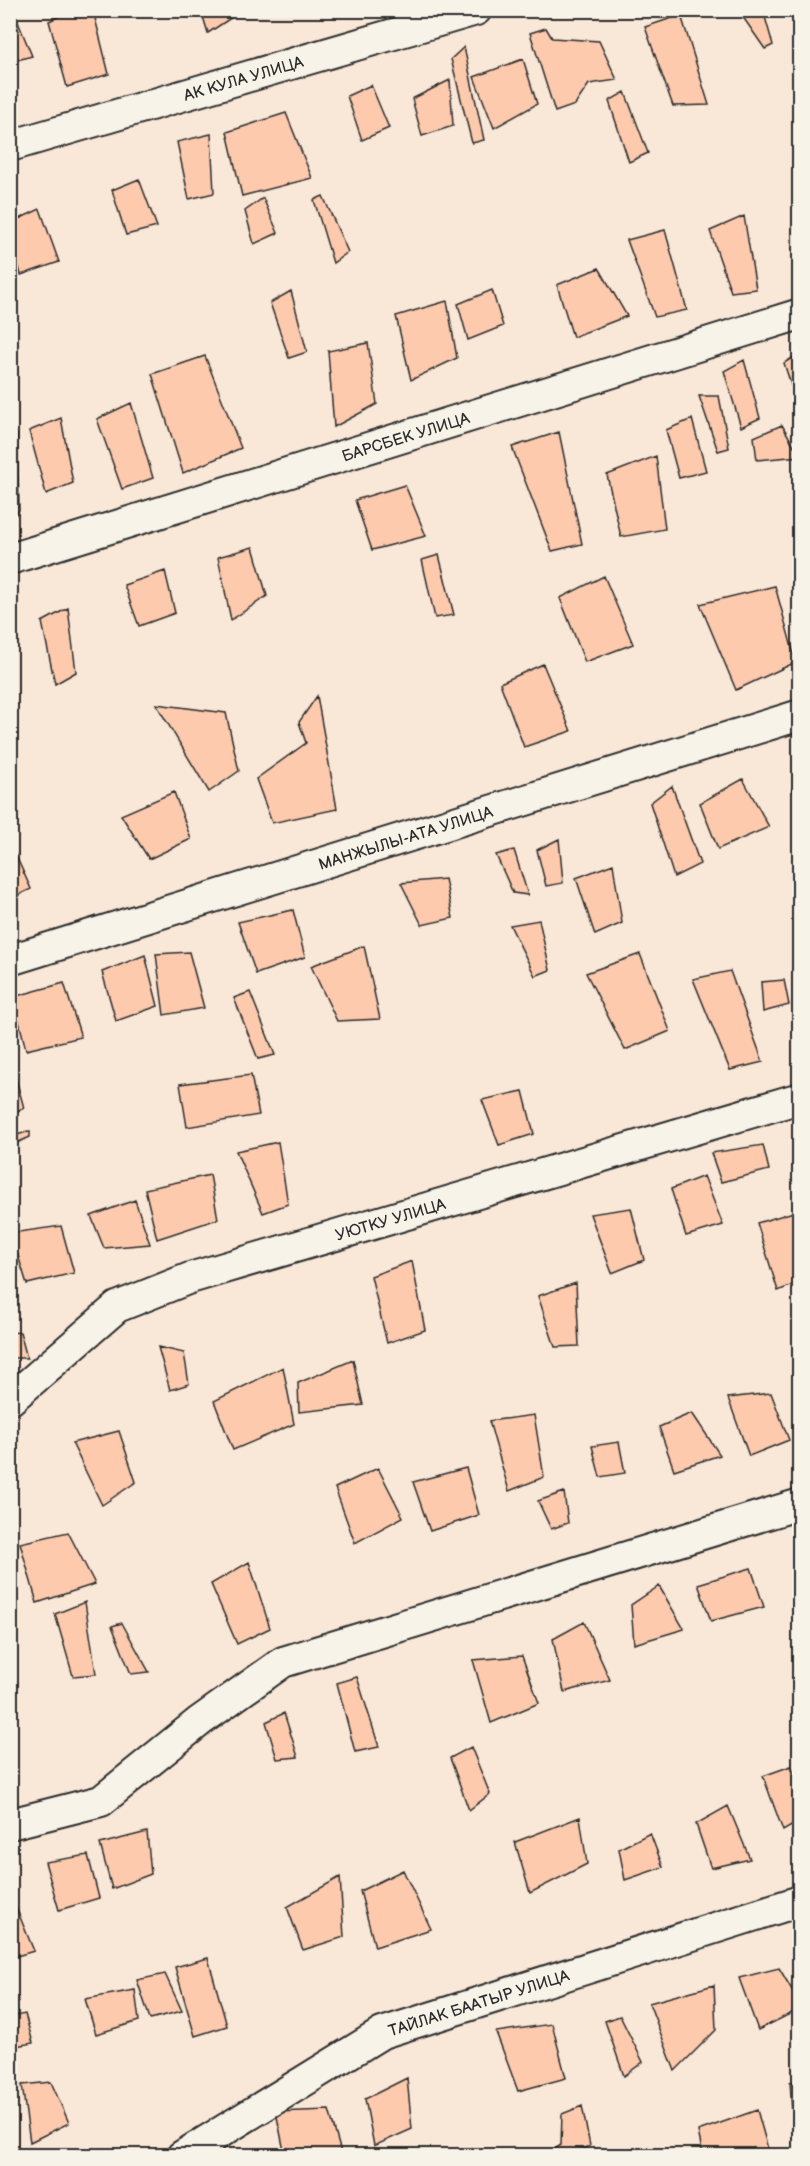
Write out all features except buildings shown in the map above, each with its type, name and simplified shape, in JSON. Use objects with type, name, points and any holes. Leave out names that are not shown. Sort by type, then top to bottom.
[{"type":"street","name":"АК КУЛА УЛИЦА","points":[[10,146],[476,10]]},
{"type":"street","name":"БАРСБЕК УЛИЦА","points":[[10,559],[800,314]]},
{"type":"street","name":"МАНЖЫЛЫ-АТА УЛИЦА","points":[[10,960],[800,716]]},
{"type":"street","name":"УЮТКУ УЛИЦА","points":[[10,1400],[117,1307],[190,1278],[800,1098]]},
{"type":"street","points":[[10,1824],[101,1801],[200,1721],[283,1662],[800,1504]]},
{"type":"street","name":"ТАЙЛАК БААТЫР УЛИЦА","points":[[182,2156],[382,2033],[800,1901]]}]
